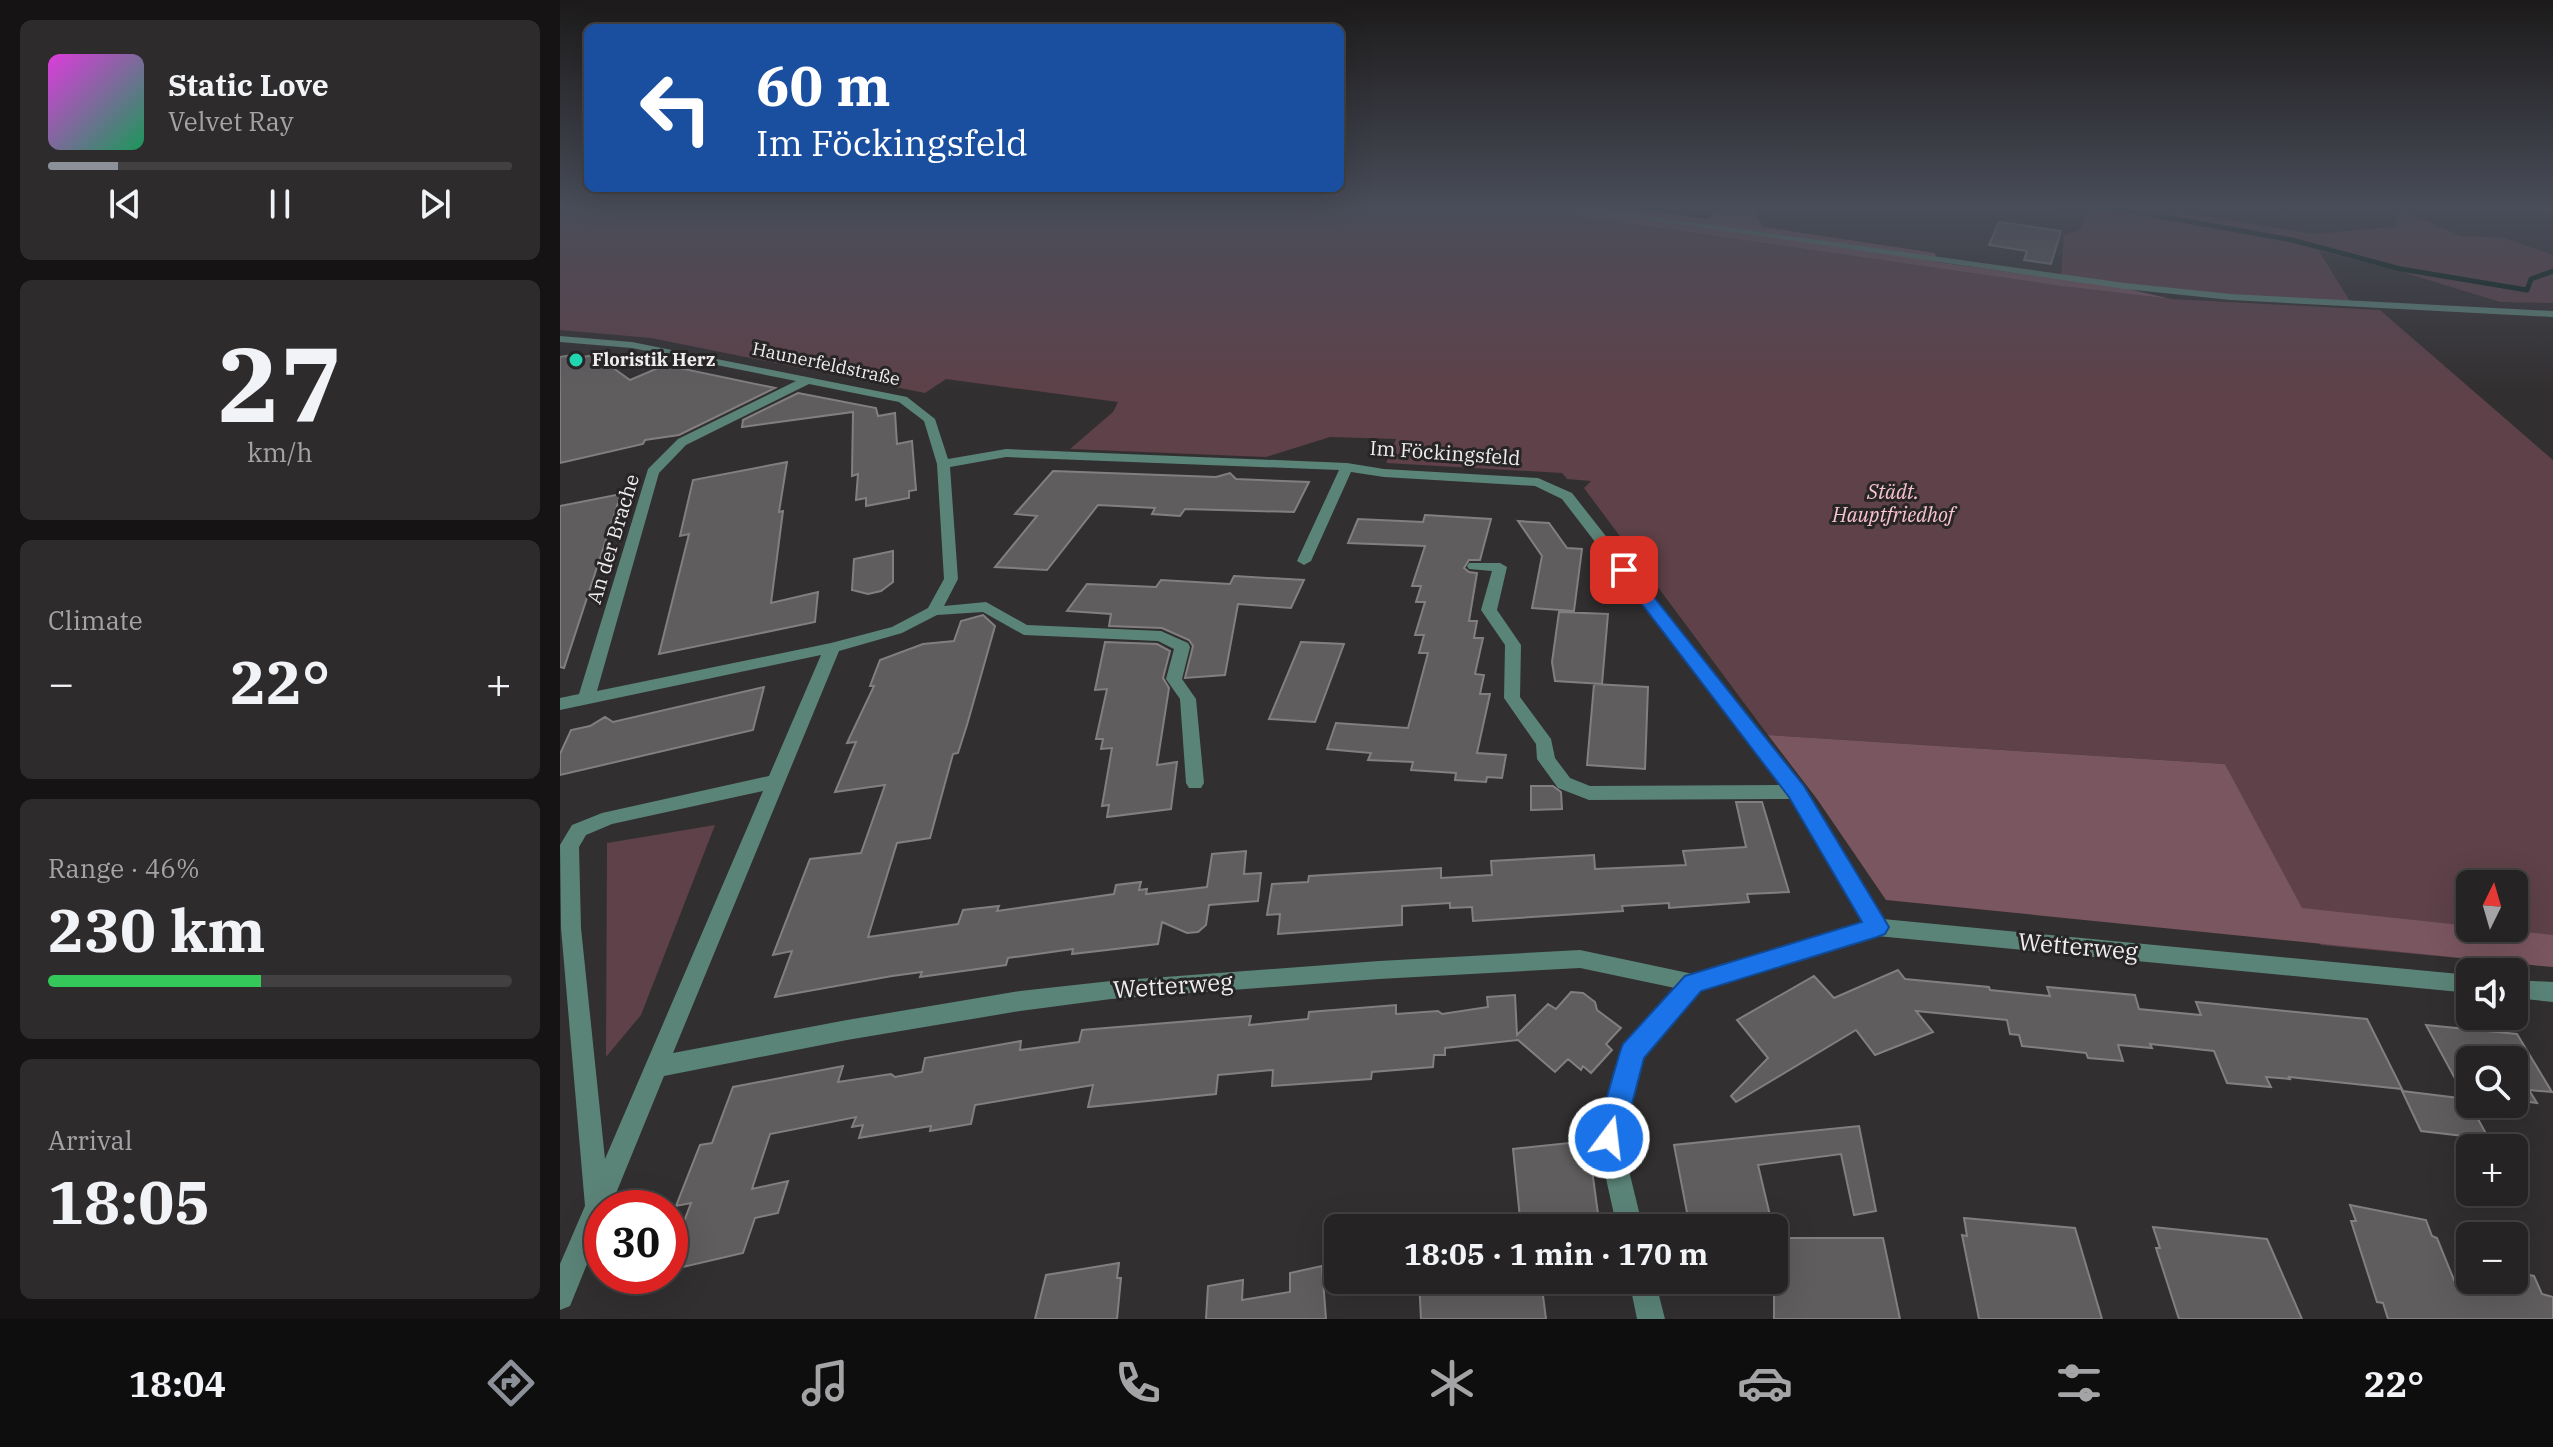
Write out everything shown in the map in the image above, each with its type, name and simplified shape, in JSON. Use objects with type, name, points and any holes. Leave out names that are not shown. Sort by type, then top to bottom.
[{"type":"street","points":[[2001,269],[2125,286],[2246,298],[2553,314]]},
{"type":"street","name":"Haunerfeldstraße","points":[[560,339],[632,345],[903,399],[929,419],[943,464],[951,579],[934,611]]},
{"type":"street","name":"An der Brache","points":[[586,699],[653,472],[682,442],[807,380]]},
{"type":"street","name":"Im Föckingsfeld","points":[[943,464],[1006,453],[1347,467],[1408,475],[1538,482],[1567,496],[1797,792],[1877,927]]},
{"type":"street","points":[[1304,561],[1347,467]]},
{"type":"street","points":[[1474,566],[1500,567],[1489,610],[1513,645],[1512,698],[1545,743],[1546,759],[1564,783],[1589,793],[1797,792]]},
{"type":"street","points":[[560,704],[832,648],[897,630],[934,611],[986,607],[1024,630],[1161,636],[1182,647],[1174,679],[1188,699],[1195,783]]},
{"type":"street","points":[[604,1190],[773,782],[832,648]]},
{"type":"street","points":[[595,1190],[571,928],[569,846],[579,830],[609,818],[773,782]]},
{"type":"street","name":"Wetterweg","points":[[656,1067],[847,1030],[1020,1001],[1111,990],[1580,959],[1693,983],[1877,927],[2456,983]]},
{"type":"street","points":[[1627,1214],[1609,1138],[1633,1052],[1693,983]]},
{"type":"street","points":[[2528,990],[2553,992]]},
{"type":"street","points":[[560,1296],[584,1238]]},
{"type":"street","points":[[1645,1294],[1651,1319]]},
{"type":"green space","name":"Städt. Hauptfriedhof","points":[[560,269],[1940,269],[2171,299],[2380,310],[2553,460],[2553,967],[2528,965],[2528,958],[2458,958],[2321,945],[2225,764],[1768,735],[1584,488],[1591,481],[1567,479],[1562,473],[1386,463],[1396,439],[1330,437],[1266,457],[1070,449],[1113,412],[1118,402],[946,379],[925,393],[651,338],[560,330]]},
{"type":"green space","points":[[2062,269],[2330,269],[2351,303],[2231,297],[2061,276]]},
{"type":"green space","points":[[2393,269],[2553,269],[2553,303],[2500,302]]},
{"type":"green space","points":[[715,825],[641,1015],[606,1057],[607,843]]},
{"type":"shaded area","points":[[1940,269],[1984,269],[2124,288],[2171,299]]},
{"type":"shaded area","points":[[1768,735],[2225,764],[2302,908],[2456,925],[2456,942],[2528,942],[2528,932],[2553,935],[2553,967],[2528,964],[2528,958],[2463,958],[1886,900],[1817,799]]},
{"type":"building","points":[[577,354],[582,357],[595,355],[630,380],[665,365],[775,388],[679,435],[645,440],[643,444],[560,463],[560,357]]},
{"type":"building","points":[[798,393],[876,408],[878,416],[895,413],[897,444],[912,441],[916,490],[909,491],[909,498],[866,506],[866,498],[856,500],[858,474],[852,476],[853,412],[742,427],[743,420]]},
{"type":"building","points":[[787,462],[771,603],[818,592],[815,622],[659,654],[689,534],[680,536],[693,480]]},
{"type":"building","points":[[1053,471],[1216,477],[1230,473],[1236,479],[1309,482],[1294,512],[1185,509],[1180,516],[1152,514],[1155,508],[1098,505],[1047,570],[995,567],[1037,516],[1015,514]]},
{"type":"building","points":[[621,494],[564,668],[560,667],[560,506]]},
{"type":"building","points":[[1425,515],[1491,519],[1480,560],[1469,560],[1464,568],[1477,573],[1469,621],[1477,621],[1474,638],[1483,638],[1475,674],[1484,675],[1480,694],[1490,694],[1477,753],[1506,755],[1502,778],[1487,777],[1486,782],[1455,780],[1456,773],[1411,770],[1413,762],[1368,760],[1371,753],[1327,749],[1336,723],[1408,728],[1428,653],[1419,653],[1424,635],[1415,635],[1425,602],[1416,602],[1421,586],[1412,586],[1425,546],[1348,543],[1358,519],[1423,522]]},
{"type":"building","points":[[1518,521],[1549,523],[1567,548],[1582,549],[1574,611],[1532,608],[1542,556]]},
{"type":"building","points":[[893,551],[893,582],[881,591],[868,594],[852,590],[854,559]]},
{"type":"building","points":[[1234,576],[1304,580],[1291,608],[1238,604],[1225,675],[1185,678],[1193,646],[1189,640],[1162,628],[1109,626],[1111,614],[1067,611],[1087,584],[1156,587],[1161,580],[1230,584]]},
{"type":"building","points":[[1559,612],[1608,614],[1602,684],[1555,681],[1552,662]]},
{"type":"building","points":[[983,615],[995,626],[958,753],[953,754],[930,838],[897,843],[868,937],[958,924],[963,910],[999,906],[997,911],[1114,894],[1116,885],[1141,882],[1139,890],[1147,889],[1146,894],[1207,887],[1212,854],[1246,851],[1244,874],[1261,873],[1258,901],[1209,905],[1206,925],[1198,932],[1187,933],[1162,922],[1158,944],[1072,954],[1073,949],[1008,958],[1006,965],[920,977],[922,972],[892,976],[775,997],[792,951],[773,955],[810,859],[861,853],[885,785],[835,792],[856,742],[847,743],[874,686],[870,686],[880,660],[923,644],[954,641],[961,621]]},
{"type":"building","points":[[1105,642],[1157,644],[1170,651],[1163,678],[1169,688],[1157,765],[1177,762],[1171,809],[1107,817],[1109,805],[1102,806],[1112,748],[1101,749],[1103,739],[1096,739],[1107,689],[1095,690]]},
{"type":"building","points":[[1301,642],[1344,644],[1315,722],[1269,719]]},
{"type":"building","points":[[1594,684],[1648,687],[1645,769],[1587,765]]},
{"type":"building","points":[[764,687],[753,730],[560,775],[560,754],[571,730],[590,726],[605,717],[613,722]]},
{"type":"building","points":[[1531,786],[1553,786],[1561,792],[1562,809],[1531,810]]},
{"type":"building","points":[[1736,802],[1762,802],[1789,892],[1747,894],[1749,902],[1669,908],[1669,903],[1622,906],[1623,911],[1473,921],[1472,907],[1450,908],[1450,903],[1402,906],[1402,925],[1278,934],[1280,914],[1267,915],[1272,884],[1308,882],[1309,876],[1441,868],[1441,878],[1492,875],[1491,861],[1594,855],[1595,869],[1686,865],[1683,851],[1746,847]]},
{"type":"building","points":[[1898,970],[1905,979],[1989,987],[1990,990],[2050,996],[2047,987],[2135,995],[2139,1009],[2201,1015],[2196,1002],[2367,1019],[2402,1089],[2289,1077],[2266,1077],[2271,1087],[2227,1083],[2214,1051],[2150,1044],[2152,1048],[2118,1045],[2123,1061],[2088,1058],[2086,1053],[2022,1046],[2019,1035],[2010,1034],[2007,1020],[1916,1011],[1933,1032],[1875,1055],[1856,1030],[1736,1102],[1731,1096],[1768,1058],[1737,1020],[1814,976],[1834,998]]},
{"type":"building","points":[[1571,992],[1583,993],[1595,1002],[1597,1010],[1621,1028],[1606,1044],[1612,1050],[1591,1073],[1583,1066],[1581,1070],[1568,1059],[1555,1072],[1518,1040],[1445,1048],[1445,1055],[1434,1055],[1433,1067],[1372,1072],[1371,1079],[1272,1086],[1273,1070],[1218,1075],[1216,1094],[1088,1107],[1093,1085],[975,1105],[971,1124],[930,1131],[931,1126],[859,1138],[863,1125],[852,1127],[856,1117],[770,1134],[752,1189],[788,1181],[778,1213],[755,1218],[743,1253],[688,1266],[688,1211],[691,1203],[688,1204],[688,1190],[682,1190],[700,1145],[712,1143],[733,1087],[843,1066],[838,1082],[891,1074],[895,1077],[922,1072],[925,1058],[1021,1041],[1020,1050],[1079,1042],[1082,1030],[1251,1016],[1249,1025],[1308,1019],[1309,1012],[1396,1005],[1396,1014],[1438,1011],[1442,1014],[1488,1007],[1487,997],[1515,995],[1517,1035],[1548,1004],[1556,1009]]},
{"type":"building","points":[[2426,1025],[2517,1034],[2524,1046],[2456,1046],[2456,1080]]},
{"type":"building","points":[[2528,1052],[2552,1092],[2529,1090],[2537,1103],[2528,1102]]},
{"type":"building","points":[[2402,1091],[2456,1098],[2456,1118],[2477,1118],[2486,1134],[2456,1135],[2421,1131]]},
{"type":"building","points":[[1859,1126],[1876,1211],[1854,1215],[1841,1154],[1758,1165],[1770,1214],[1687,1214],[1674,1145]]},
{"type":"building","points":[[1588,1141],[1598,1214],[1520,1214],[1513,1149]]},
{"type":"building","points":[[2350,1205],[2426,1220],[2456,1280],[2456,1294],[2528,1294],[2528,1275],[2534,1276],[2542,1294],[2553,1297],[2553,1319],[2388,1319],[2383,1303],[2377,1302],[2351,1221],[2356,1221]]},
{"type":"building","points":[[1964,1218],[2075,1228],[2102,1319],[1979,1319],[1962,1235],[1967,1236]]},
{"type":"building","points":[[2153,1227],[2267,1239],[2302,1319],[2179,1319],[2156,1248],[2160,1248]]},
{"type":"building","points":[[1788,1238],[1883,1238],[1900,1319],[1774,1319],[1774,1294],[1788,1294]]},
{"type":"building","points":[[1119,1263],[1117,1278],[1121,1278],[1117,1319],[1035,1319],[1046,1275]]},
{"type":"building","points":[[1322,1266],[1326,1319],[1206,1319],[1208,1286],[1243,1280],[1242,1300],[1290,1292],[1290,1273]]},
{"type":"building","points":[[1420,1294],[1543,1294],[1546,1319],[1421,1319]]},
{"type":"waterway","points":[[2399,269],[2527,290],[2531,279],[2553,271]]},
{"type":"place","name":"Floristik Herz","points":[[576,360]]},
{"type":"route","points":[[1609,1138],[1633,1052],[1693,983],[1877,927],[1797,792],[1624,570]]}]
